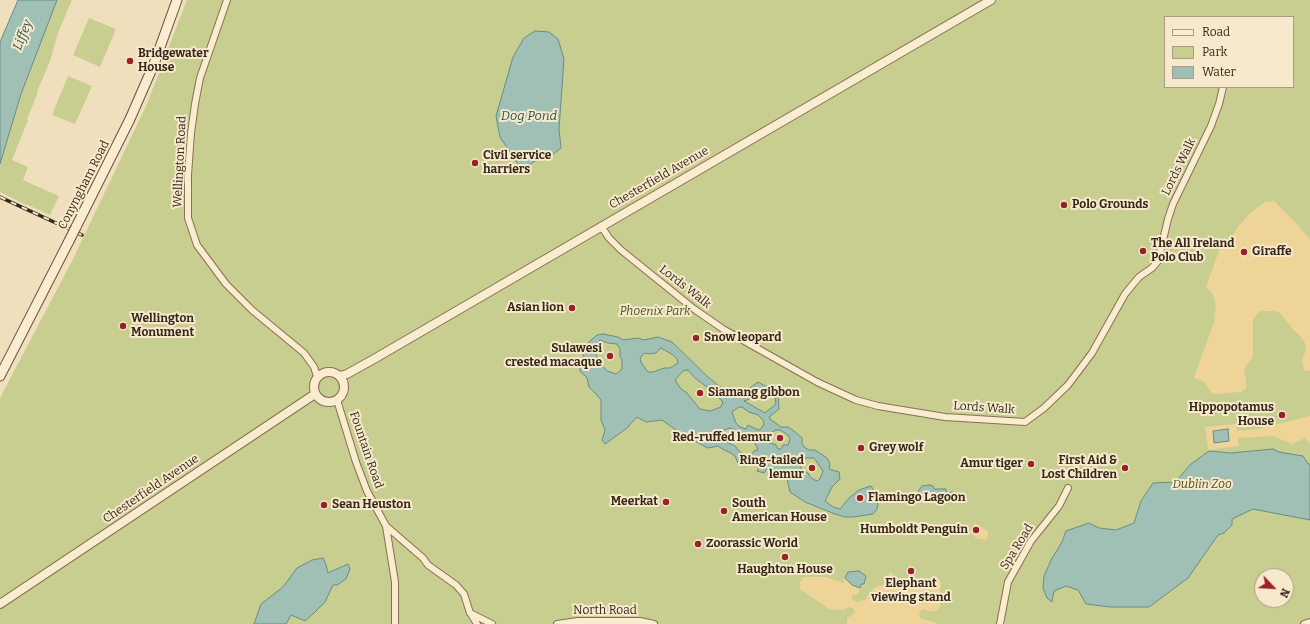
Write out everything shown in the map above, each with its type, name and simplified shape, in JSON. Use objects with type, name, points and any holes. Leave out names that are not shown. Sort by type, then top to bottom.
[{"type":"main road","name":"Conyngham Road","points":[[0,376],[130,119],[154,64],[177,0]]},
{"type":"street","name":"Wellington Road","points":[[227,0],[200,78],[195,104],[188,175],[188,218],[197,245],[226,284],[252,310],[304,353],[314,367],[317,376]]},
{"type":"street","name":"Chesterfield Avenue","points":[[340,376],[374,360],[601,226],[991,0]]},
{"type":"street","name":"Lords Walk","points":[[601,226],[609,238],[621,250],[694,309],[724,329],[817,382],[856,400],[878,406],[944,417],[1025,422],[1044,408],[1068,385],[1092,353],[1125,294],[1139,277],[1152,268],[1158,261],[1171,211],[1211,126],[1223,88]]},
{"type":"street","points":[[326,371],[331,371],[340,376],[344,384],[344,389],[338,400],[328,402],[318,398],[315,394],[313,385],[317,376],[326,371]]},
{"type":"street","name":"Chesterfield Avenue","points":[[0,604],[315,394]]},
{"type":"street","name":"Fountain Road","points":[[338,400],[356,462],[367,491],[386,526],[395,582],[394,624]]},
{"type":"street","name":"Spa Road","points":[[1000,624],[1008,582],[1031,541],[1059,506],[1068,488]]},
{"type":"street","points":[[386,526],[423,558],[428,565],[456,585],[464,594],[470,613],[477,624]]},
{"type":"street","points":[[391,552],[392,546],[395,543],[404,542]]},
{"type":"street","points":[[470,613],[492,624]]},
{"type":"street","name":"North Road","points":[[557,624],[578,621],[640,621],[654,624]]},
{"type":"street","points":[[1304,624],[1310,622]]},
{"type":"green space","points":[[57,0],[72,0],[58,33],[50,61],[12,160],[28,167],[23,180],[59,196],[50,215],[0,192],[0,164],[21,94]]},
{"type":"green space","name":"Phoenix Park","points":[[187,0],[1310,0],[1310,624],[0,624],[0,398],[73,259],[146,106]]},
{"type":"green space","points":[[89,18],[116,29],[100,67],[73,55]]},
{"type":"green space","points":[[68,76],[92,86],[75,124],[52,115]]},
{"type":"sand","points":[[1274,201],[1298,225],[1310,240],[1310,371],[1304,370],[1302,360],[1306,350],[1305,343],[1301,337],[1280,313],[1275,311],[1260,311],[1253,319],[1253,356],[1244,369],[1247,387],[1241,392],[1213,394],[1203,381],[1194,378],[1214,322],[1216,304],[1212,293],[1206,287],[1221,245],[1232,238],[1237,228],[1250,213],[1265,202]]},
{"type":"sand","points":[[1310,416],[1310,444],[1305,438],[1292,444],[1273,436],[1238,438],[1239,446],[1208,450],[1205,427],[1236,424],[1237,431],[1258,429]]},
{"type":"sand","points":[[975,523],[988,531],[988,537],[986,540],[976,538],[970,532]]},
{"type":"sand","points":[[891,572],[898,584],[907,580],[911,583],[940,580],[940,607],[936,611],[928,611],[924,609],[920,611],[919,616],[922,619],[937,624],[847,624],[847,618],[855,612],[853,608],[848,607],[844,610],[829,609],[800,589],[800,582],[803,577],[825,577],[843,583],[845,578],[852,585],[860,588],[858,594],[853,595],[851,599],[857,602],[865,600],[871,591],[876,587],[884,585],[884,578]]},
{"type":"water","name":"Liffey","points":[[18,0],[57,0],[21,94],[0,164],[0,42]]},
{"type":"water","name":"Dog Pond","points":[[535,31],[549,32],[558,39],[564,59],[559,129],[561,148],[548,158],[535,161],[522,170],[500,137],[496,116],[513,57],[524,38]]},
{"type":"water","points":[[603,334],[618,337],[623,340],[638,338],[644,340],[658,337],[672,342],[708,377],[729,394],[739,394],[758,382],[778,393],[779,409],[769,417],[770,419],[781,427],[788,427],[794,431],[802,438],[804,447],[809,450],[815,450],[827,458],[830,464],[829,469],[839,472],[840,479],[832,487],[825,501],[833,507],[840,509],[849,498],[859,490],[871,486],[877,495],[875,499],[878,504],[877,509],[873,514],[845,517],[805,502],[790,492],[786,474],[772,468],[767,469],[764,473],[757,471],[759,467],[754,464],[744,466],[738,463],[735,456],[729,452],[718,446],[708,448],[683,435],[662,420],[646,422],[637,417],[627,428],[605,444],[602,440],[605,430],[601,420],[601,400],[589,387],[587,378],[580,371],[584,357],[582,352],[589,342],[597,335]],"holes":[[[600,340],[617,344],[620,349],[622,369],[616,374],[607,371],[596,359],[597,356],[594,350],[595,345]],[[661,348],[673,355],[677,359],[678,363],[670,368],[648,372],[640,359],[643,354],[656,353]],[[687,370],[723,402],[721,407],[710,411],[700,409],[687,393],[681,389],[675,380],[683,371]],[[761,389],[775,397],[776,404],[765,413],[744,401],[760,395],[759,390]],[[739,407],[742,407],[749,412],[758,415],[763,420],[764,424],[761,429],[758,430],[748,425],[746,429],[740,427],[736,423],[732,412]],[[730,428],[744,433],[754,442],[758,450],[754,451],[751,455],[745,455],[735,446],[724,441],[720,434],[724,430]],[[776,430],[780,430],[788,435],[790,439],[788,445],[783,445],[781,449],[778,449],[776,445],[767,442],[766,439],[768,434]],[[804,458],[814,458],[823,471],[820,479],[817,481],[802,470],[800,466]]]},
{"type":"water","points":[[1228,429],[1229,441],[1214,443],[1213,431]]},
{"type":"water","points":[[1273,449],[1279,452],[1303,456],[1308,464],[1310,464],[1310,520],[1253,509],[1232,519],[1232,525],[1224,533],[1218,535],[1188,578],[1149,607],[1110,607],[1086,604],[1078,590],[1066,586],[1054,591],[1052,602],[1047,598],[1043,588],[1044,576],[1051,560],[1062,542],[1066,531],[1089,523],[1099,528],[1116,530],[1134,523],[1141,501],[1153,483],[1175,482],[1191,464],[1209,451],[1231,453]]},
{"type":"water","points":[[922,486],[933,486],[934,489],[946,489],[947,493],[953,492],[959,495],[959,501],[950,502],[933,496],[932,502],[924,502],[923,499],[918,498],[917,496]]},
{"type":"water","points":[[323,558],[328,573],[348,564],[350,569],[346,579],[337,585],[333,585],[325,602],[315,612],[305,621],[291,615],[286,624],[254,624],[261,604],[283,587],[297,568],[312,560]]},
{"type":"water","points":[[859,571],[866,576],[864,584],[861,584],[860,588],[852,585],[845,578],[848,572]]},
{"type":"railway","points":[[0,197],[82,235]]},
{"type":"place","name":"Bridgewater House","points":[[130,61]]},
{"type":"place","name":"Civil service harriers","points":[[475,163]]},
{"type":"place","name":"Polo Grounds","points":[[1064,205]]},
{"type":"place","name":"The All Ireland Polo Club","points":[[1143,251]]},
{"type":"place","name":"Giraffe","points":[[1244,252]]},
{"type":"place","name":"Asian lion","points":[[572,308]]},
{"type":"place","name":"Wellington Monument","points":[[123,326]]},
{"type":"place","name":"Snow leopard","points":[[696,338]]},
{"type":"place","name":"Sulawesi crested macaque","points":[[610,356]]},
{"type":"place","name":"Siamang gibbon","points":[[700,393]]},
{"type":"place","name":"Hippopotamus House","points":[[1282,415]]},
{"type":"place","name":"Red-ruffed lemur","points":[[780,438]]},
{"type":"place","name":"Grey wolf","points":[[861,448]]},
{"type":"place","name":"Amur tiger","points":[[1031,464]]},
{"type":"place","name":"Ring-tailed lemur","points":[[812,468]]},
{"type":"place","name":"First Aid & Lost Children","points":[[1125,468]]},
{"type":"place","name":"Flamingo Lagoon","points":[[860,498]]},
{"type":"place","name":"Meerkat","points":[[666,502]]},
{"type":"place","name":"Sean Heuston","points":[[324,505]]},
{"type":"place","name":"South American House","points":[[724,511]]},
{"type":"place","name":"Humboldt Penguin","points":[[976,530]]},
{"type":"place","name":"Zoorassic World","points":[[698,544]]},
{"type":"place","name":"Haughton House","points":[[785,557]]},
{"type":"place","name":"Elephant viewing stand","points":[[911,571]]},
{"type":"park label","name":"Dublin Zoo","points":[[1202,485]]}]
